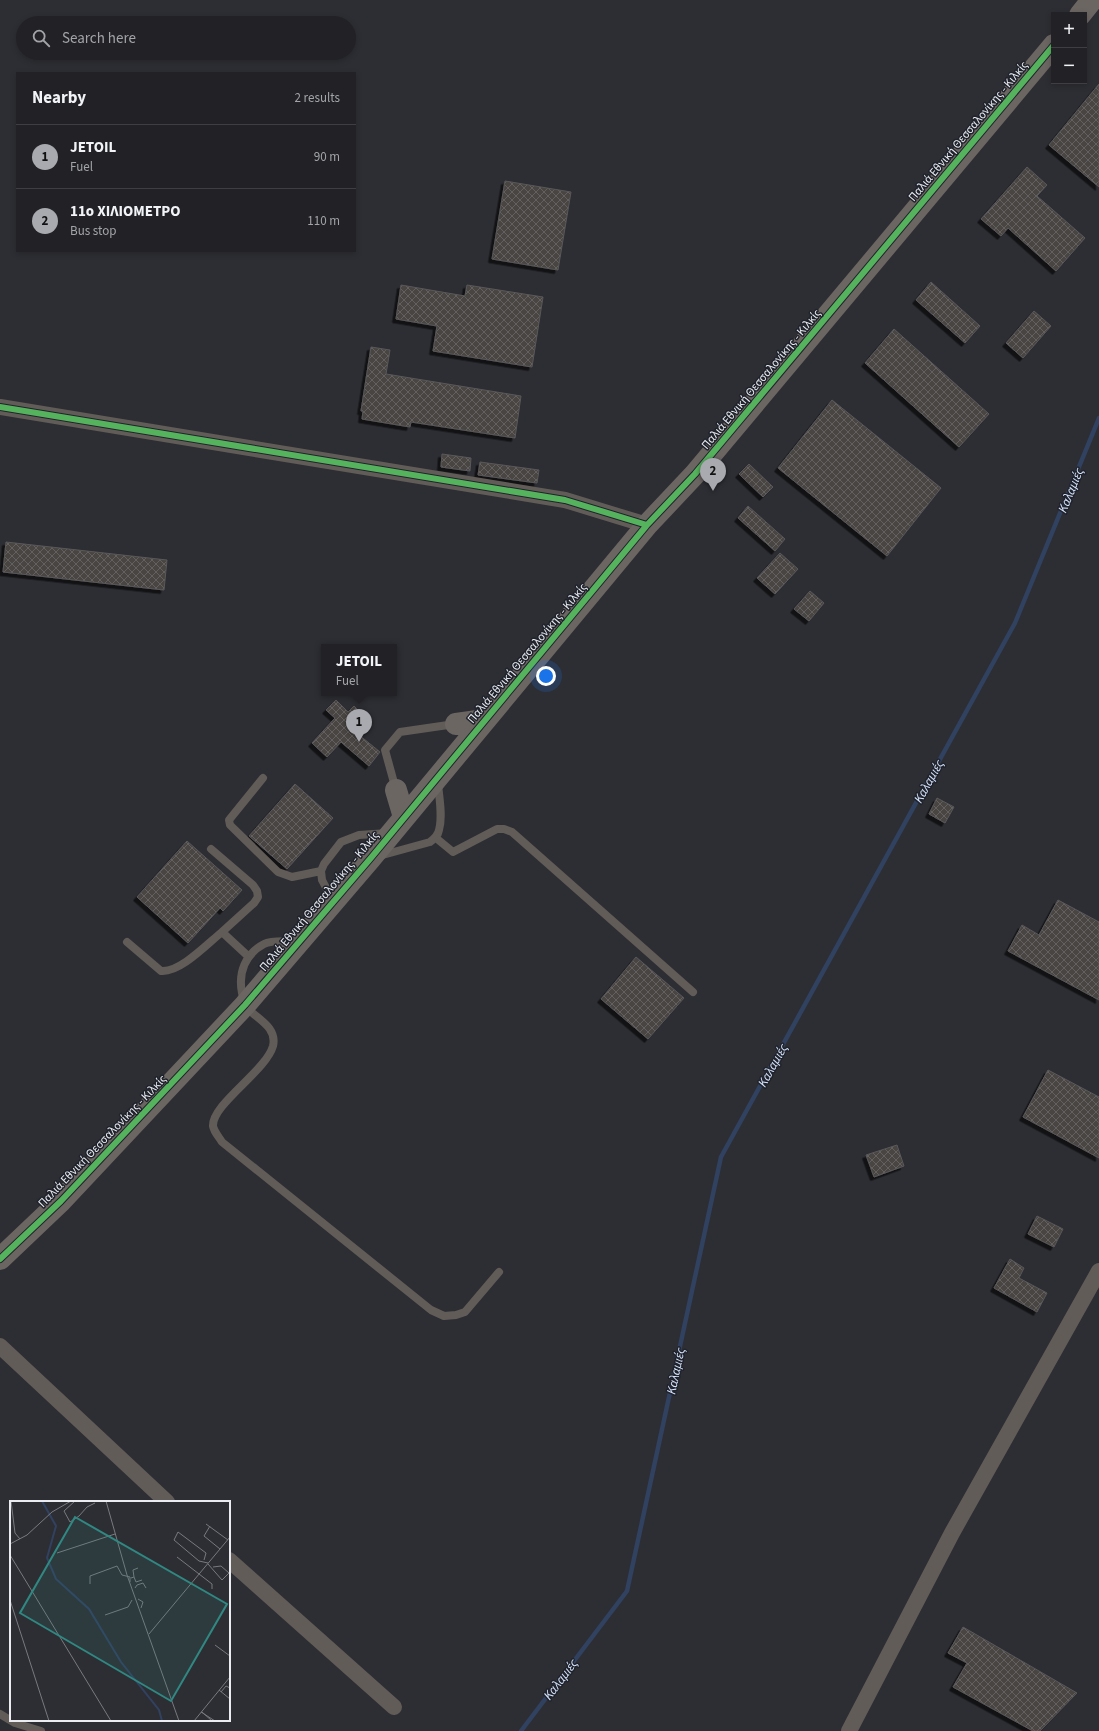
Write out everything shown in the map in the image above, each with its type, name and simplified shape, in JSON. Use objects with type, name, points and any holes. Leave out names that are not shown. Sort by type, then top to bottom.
[{"type":"main road","points":[[1082,12],[1092,0]]},
{"type":"main road","name":"Παλιά Εθνική Θεσσαλονίκης - Κιλκίς","points":[[0,1260],[66,1196],[245,1005],[370,859],[437,776],[647,525],[695,474],[1051,48]]},
{"type":"main road","points":[[456,724],[485,720]]},
{"type":"main road","points":[[396,790],[398,825]]},
{"type":"street","points":[[0,407],[565,500],[647,525]]},
{"type":"street","points":[[849,1731],[952,1533],[1099,1271]]},
{"type":"street","points":[[0,1346],[166,1501]]},
{"type":"street","points":[[230,1561],[394,1707]]},
{"type":"lane","points":[[396,790],[385,750],[400,732],[456,724]]},
{"type":"lane","points":[[370,859],[430,842],[436,838],[439,831],[440,820],[437,776]]},
{"type":"lane","points":[[263,778],[229,820],[230,825],[278,872],[292,877],[321,871]]},
{"type":"lane","points":[[334,901],[322,880],[321,871],[324,864],[341,842],[359,835],[398,825]]},
{"type":"lane","points":[[436,838],[453,852],[497,829],[504,829],[512,832],[693,992]]},
{"type":"lane","points":[[127,942],[161,972],[166,972],[179,967],[222,932],[254,903],[258,897],[257,891],[253,885],[211,849]]},
{"type":"lane","points":[[222,932],[249,957]]},
{"type":"lane","points":[[301,940],[265,943],[249,957],[242,966],[240,986],[245,1005],[268,1026],[273,1036],[273,1046],[267,1058],[221,1108],[213,1124],[215,1132],[222,1142],[431,1310],[444,1316],[456,1315],[465,1312],[499,1272]]},
{"type":"lane","points":[[0,1714],[10,1720]]},
{"type":"lane","points":[[12,1721],[41,1731]]},
{"type":"building","points":[[1099,84],[1099,187],[1049,145]]},
{"type":"building","points":[[1027,167],[1047,185],[1037,196],[1085,238],[1056,271],[1008,228],[1001,236],[981,219]]},
{"type":"building","points":[[505,181],[571,192],[558,270],[492,259]]},
{"type":"building","points":[[931,282],[980,326],[965,343],[916,300]]},
{"type":"building","points":[[401,285],[465,296],[467,285],[543,297],[532,367],[433,351],[437,326],[396,319]]},
{"type":"building","points":[[1034,311],[1051,326],[1023,358],[1006,343]]},
{"type":"building","points":[[894,329],[989,414],[959,447],[865,363]]},
{"type":"building","points":[[371,347],[390,350],[386,374],[521,396],[515,438],[411,422],[410,427],[362,419],[363,411],[361,411]]},
{"type":"building","points":[[832,400],[941,488],[887,556],[778,468]]},
{"type":"building","points":[[442,454],[471,458],[470,471],[441,467]]},
{"type":"building","points":[[480,462],[539,470],[537,483],[478,475]]},
{"type":"building","points":[[749,464],[773,487],[763,497],[739,474]]},
{"type":"building","points":[[748,506],[785,539],[775,551],[738,518]]},
{"type":"building","points":[[6,542],[167,560],[164,590],[3,572]]},
{"type":"building","points":[[780,553],[798,569],[775,594],[757,578]]},
{"type":"building","points":[[810,591],[824,603],[809,621],[794,609]]},
{"type":"building","points":[[336,700],[348,712],[354,706],[365,717],[353,730],[380,752],[369,766],[341,742],[327,757],[312,743],[335,718],[326,710]]},
{"type":"building","points":[[295,784],[333,818],[287,869],[249,836]]},
{"type":"building","points":[[937,798],[954,807],[945,823],[929,814]]},
{"type":"building","points":[[187,841],[242,890],[223,911],[220,908],[188,943],[137,897]]},
{"type":"building","points":[[1058,900],[1099,922],[1099,1000],[1008,951],[1022,925],[1039,935]]},
{"type":"building","points":[[636,957],[684,998],[648,1039],[601,999]]},
{"type":"building","points":[[1048,1070],[1099,1097],[1099,1158],[1023,1117]]},
{"type":"building","points":[[897,1145],[904,1166],[874,1177],[866,1155]]},
{"type":"building","points":[[1037,1216],[1063,1229],[1054,1247],[1028,1234]]},
{"type":"building","points":[[1010,1259],[1024,1268],[1019,1278],[1047,1293],[1037,1312],[994,1288]]},
{"type":"building","points":[[963,1627],[1077,1693],[1040,1731],[1033,1731],[953,1687],[967,1663],[948,1653]]},
{"type":"waterway","name":"Καλαμιές","points":[[521,1731],[627,1591],[721,1157],[1015,623],[1099,418]]},
{"type":"cycle path","points":[[0,1259],[61,1201],[245,1005],[370,859],[647,525],[695,474],[1051,48]]},
{"type":"cycle path","points":[[0,407],[565,500],[647,525]]},
{"type":"place","name":"11ο ΧΙΛΙΟΜΕΤΡΟ","points":[[713,491]]},
{"type":"place","name":"JETOIL","points":[[359,742]]}]
